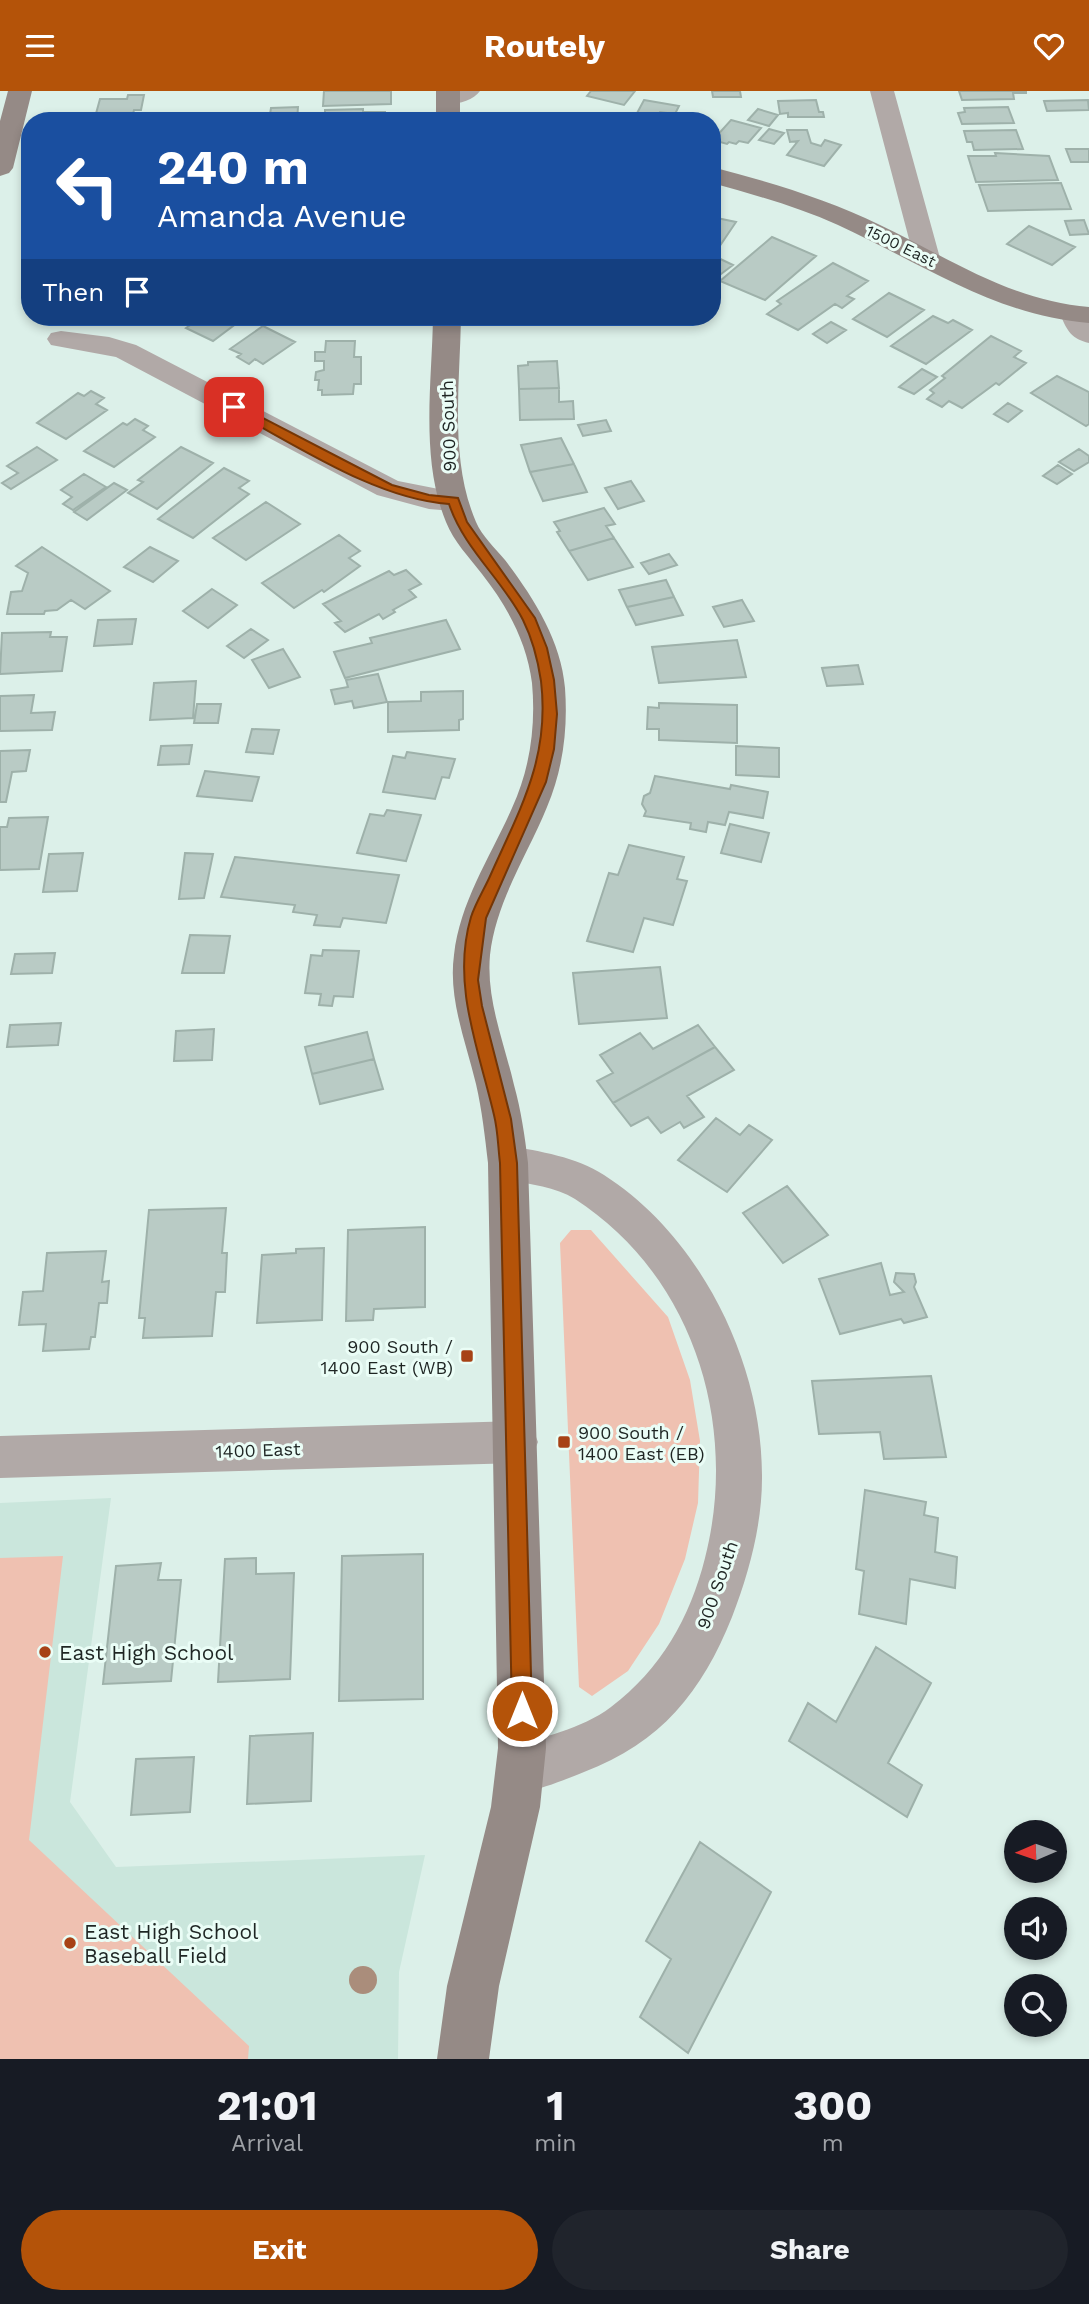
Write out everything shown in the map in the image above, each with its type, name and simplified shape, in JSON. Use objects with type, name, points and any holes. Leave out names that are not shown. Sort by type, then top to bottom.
[{"type":"street","points":[[0,168],[20,91]]},
{"type":"street","points":[[882,91],[927,258]]},
{"type":"street","name":"1500 East","points":[[721,178],[822,209],[1025,305],[1084,322]]},
{"type":"street","name":"900 South","points":[[447,326],[446,450],[453,501],[461,523],[529,618],[548,680],[550,714],[547,749],[539,782],[479,918],[470,980],[474,1006],[503,1119],[508,1163],[523,1662],[521,1768],[497,1890],[472,1993],[463,2059]]},
{"type":"street","points":[[61,339],[100,344],[126,351],[388,488],[429,499],[453,501]]},
{"type":"street","name":"900 South","points":[[508,1163],[559,1173],[588,1186],[618,1208],[645,1233],[672,1266],[698,1306],[719,1356],[734,1413],[740,1474],[734,1538],[715,1601],[694,1651],[667,1687],[636,1717],[601,1741],[521,1768]]},
{"type":"street","name":"1400 East","points":[[0,1457],[516,1442]]},
{"type":"shaded area","points":[[571,1230],[591,1230],[668,1317],[690,1380],[700,1441],[698,1503],[685,1559],[659,1624],[628,1671],[592,1696],[579,1687],[560,1243]]},
{"type":"shaded area","name":"East High School","points":[[111,1498],[70,1802],[116,1867],[425,1855],[399,1972],[398,2059],[0,2059],[0,1503]]},
{"type":"shaded area","name":"East High School Baseball Field","points":[[63,1556],[29,1840],[249,2046],[248,2059],[0,2059],[0,1558]]},
{"type":"building","points":[[324,91],[391,91],[391,104],[323,106]]},
{"type":"building","points":[[591,91],[635,91],[624,105],[587,96]]},
{"type":"building","points":[[712,91],[740,91],[741,97],[713,97]]},
{"type":"building","points":[[959,91],[1026,93],[1013,93],[1014,99],[962,100]]},
{"type":"building","points":[[128,95],[144,95],[141,110],[96,112],[100,99],[127,99]]},
{"type":"building","points":[[644,100],[679,106],[676,112],[638,112]]},
{"type":"building","points":[[816,100],[819,112],[823,112],[824,117],[788,117],[788,113],[780,114],[778,101]]},
{"type":"building","points":[[1088,100],[1089,110],[1047,111],[1044,101]]},
{"type":"building","points":[[298,107],[298,112],[270,112],[271,108]]},
{"type":"building","points":[[1008,107],[1014,123],[962,124],[958,113],[965,112],[964,108]]},
{"type":"building","points":[[363,109],[363,112],[325,112]]},
{"type":"building","points":[[758,109],[778,115],[769,126],[748,120]]},
{"type":"building","points":[[731,120],[761,128],[748,143],[739,141],[736,144],[721,142],[721,131]]},
{"type":"building","points":[[769,129],[784,133],[774,144],[759,140]]},
{"type":"building","points":[[787,130],[807,130],[811,143],[821,146],[825,140],[841,145],[824,166],[787,155],[798,141],[790,142]]},
{"type":"building","points":[[1016,130],[1023,149],[974,150],[972,142],[967,142],[964,131]]},
{"type":"building","points":[[1066,149],[1089,149],[1089,162],[1071,162]]},
{"type":"building","points":[[995,153],[1049,156],[1058,180],[976,182],[968,156],[996,156]]},
{"type":"building","points":[[1061,183],[1071,209],[988,211],[979,185]]},
{"type":"building","points":[[721,219],[736,222],[721,244]]},
{"type":"building","points":[[1084,220],[1089,234],[1070,235],[1065,221]]},
{"type":"building","points":[[1029,226],[1075,247],[1052,265],[1007,244]]},
{"type":"building","points":[[772,237],[816,256],[765,300],[721,280]]},
{"type":"building","points":[[721,259],[733,265],[721,274]]},
{"type":"building","points":[[833,263],[868,281],[847,296],[854,299],[842,308],[835,304],[798,330],[767,314],[781,304],[777,301]]},
{"type":"building","points":[[889,293],[924,310],[887,337],[853,319]]},
{"type":"building","points":[[933,316],[948,323],[953,320],[972,330],[926,364],[891,346]]},
{"type":"building","points":[[831,322],[846,330],[827,343],[813,334]]},
{"type":"building","points":[[189,326],[233,326],[213,341],[186,328]]},
{"type":"building","points":[[263,326],[295,342],[263,364],[255,359],[249,364],[237,357],[241,354],[230,349]]},
{"type":"building","points":[[991,336],[1021,351],[1014,357],[1026,363],[999,385],[996,383],[962,408],[949,401],[942,407],[927,399],[934,393],[930,390],[945,378],[942,376]]},
{"type":"building","points":[[326,341],[355,341],[354,357],[361,357],[361,384],[354,384],[353,394],[322,395],[322,390],[318,390],[316,372],[324,370],[324,361],[315,361],[315,352],[325,352]]},
{"type":"building","points":[[557,361],[559,388],[519,389],[518,366],[528,365],[528,362]]},
{"type":"building","points":[[922,369],[937,377],[914,394],[899,387]]},
{"type":"building","points":[[1057,376],[1089,392],[1089,424],[1086,426],[1031,393]]},
{"type":"building","points":[[559,388],[559,402],[573,401],[574,419],[520,420],[519,389]]},
{"type":"building","points":[[91,391],[104,398],[96,404],[107,410],[66,439],[37,423],[78,393],[84,396]]},
{"type":"building","points":[[1008,403],[1022,411],[1008,422],[994,414]]},
{"type":"building","points":[[135,419],[148,426],[143,430],[155,437],[114,467],[84,451],[123,423],[127,425]]},
{"type":"building","points":[[606,420],[611,431],[583,436],[578,425]]},
{"type":"building","points":[[561,438],[574,464],[530,472],[521,445]]},
{"type":"building","points":[[37,447],[57,460],[11,489],[2,483],[18,473],[7,466]]},
{"type":"building","points":[[181,447],[213,463],[157,509],[128,493],[143,482],[138,480]]},
{"type":"building","points":[[1079,449],[1089,456],[1089,462],[1074,471],[1059,462]]},
{"type":"building","points":[[574,464],[587,492],[543,501],[530,472]]},
{"type":"building","points":[[1058,465],[1072,474],[1057,484],[1043,476]]},
{"type":"building","points":[[224,468],[249,481],[239,488],[249,494],[193,538],[158,519]]},
{"type":"building","points":[[84,474],[106,487],[73,510],[63,504],[72,497],[61,490]]},
{"type":"building","points":[[631,481],[644,501],[618,509],[605,488]]},
{"type":"building","points":[[114,483],[127,490],[87,520],[74,512]]},
{"type":"building","points":[[266,502],[300,524],[246,560],[213,538]]},
{"type":"building","points":[[604,508],[615,524],[606,526],[614,538],[569,551],[554,522]]},
{"type":"building","points":[[339,535],[360,551],[349,558],[360,566],[324,592],[322,590],[294,608],[262,583]]},
{"type":"building","points":[[614,538],[633,567],[588,580],[569,551]]},
{"type":"building","points":[[42,547],[110,591],[85,609],[71,600],[57,610],[45,611],[44,614],[7,614],[11,592],[22,591],[28,573],[16,566]]},
{"type":"building","points":[[150,547],[178,561],[153,582],[124,567]]},
{"type":"building","points":[[669,554],[677,565],[649,574],[641,563]]},
{"type":"building","points":[[406,570],[421,584],[409,590],[416,597],[383,619],[379,614],[345,632],[335,623],[341,621],[323,604],[389,571],[394,575]]},
{"type":"building","points":[[666,580],[674,597],[627,607],[619,590]]},
{"type":"building","points":[[212,589],[237,605],[208,628],[183,611]]},
{"type":"building","points":[[674,597],[683,615],[636,625],[627,607]]},
{"type":"building","points":[[742,600],[754,621],[724,627],[713,607]]},
{"type":"building","points":[[136,619],[132,644],[94,646],[98,620]]},
{"type":"building","points":[[446,620],[460,649],[345,678],[334,652],[372,643],[370,638]]},
{"type":"building","points":[[251,629],[268,640],[244,658],[227,646]]},
{"type":"building","points":[[51,632],[50,637],[67,637],[62,671],[0,674],[2,633]]},
{"type":"building","points":[[737,640],[746,677],[659,683],[652,647]]},
{"type":"building","points":[[283,649],[300,677],[269,688],[252,660]]},
{"type":"building","points":[[858,665],[863,684],[827,686],[822,668]]},
{"type":"building","points":[[378,674],[387,702],[354,708],[352,701],[335,704],[331,690],[348,687],[346,680]]},
{"type":"building","points":[[196,681],[193,718],[150,720],[154,683]]},
{"type":"building","points":[[463,691],[463,719],[459,720],[459,730],[388,732],[388,702],[421,701],[421,692]]},
{"type":"building","points":[[34,695],[31,713],[55,712],[52,730],[0,731],[0,696]]},
{"type":"building","points":[[659,703],[737,705],[737,743],[659,740],[659,729],[647,729],[648,707],[659,708]]},
{"type":"building","points":[[197,704],[221,704],[218,723],[194,723]]},
{"type":"building","points":[[252,729],[279,730],[273,754],[246,752]]},
{"type":"building","points":[[192,745],[189,764],[158,765],[161,746]]},
{"type":"building","points":[[736,746],[779,748],[779,777],[736,775]]},
{"type":"building","points":[[30,750],[26,771],[12,772],[6,802],[0,802],[0,751]]},
{"type":"building","points":[[407,752],[455,759],[449,778],[442,777],[435,799],[383,792],[393,756],[405,758]]},
{"type":"building","points":[[205,771],[259,777],[252,801],[197,796]]},
{"type":"building","points":[[655,776],[730,789],[731,785],[768,792],[763,818],[729,812],[725,825],[708,822],[706,832],[690,829],[691,823],[644,816],[644,796],[650,793]]},
{"type":"building","points":[[387,810],[421,815],[406,861],[357,853],[370,814],[384,816]]},
{"type":"building","points":[[48,817],[39,869],[0,870],[0,827],[7,827],[9,818]]},
{"type":"building","points":[[730,824],[769,833],[761,862],[721,853]]},
{"type":"building","points":[[629,845],[684,857],[677,879],[687,881],[673,925],[644,918],[633,952],[587,941],[609,873],[618,875]]},
{"type":"building","points":[[83,853],[77,891],[43,892],[49,854]]},
{"type":"building","points":[[185,853],[213,854],[204,898],[179,899]]},
{"type":"building","points":[[235,857],[399,875],[386,923],[343,918],[340,927],[314,925],[317,915],[293,912],[295,905],[221,897]]},
{"type":"building","points":[[190,935],[230,936],[224,973],[182,973]]},
{"type":"building","points":[[323,950],[359,951],[353,997],[334,996],[332,1006],[319,1005],[321,994],[305,993],[311,955],[322,956]]},
{"type":"building","points":[[55,953],[52,973],[11,974],[15,954]]},
{"type":"building","points":[[660,967],[667,1018],[579,1024],[573,973]]},
{"type":"building","points":[[61,1023],[58,1045],[7,1047],[10,1025]]},
{"type":"building","points":[[698,1025],[715,1047],[613,1103],[597,1081],[613,1073],[600,1055],[640,1033],[653,1049]]},
{"type":"building","points":[[214,1029],[212,1060],[174,1061],[176,1031]]},
{"type":"building","points":[[367,1032],[374,1059],[312,1074],[305,1047]]},
{"type":"building","points":[[715,1047],[734,1070],[687,1096],[704,1117],[684,1128],[680,1122],[661,1133],[648,1117],[631,1126],[613,1103]]},
{"type":"building","points":[[374,1059],[383,1089],[320,1104],[312,1074]]},
{"type":"building","points":[[716,1118],[740,1135],[749,1125],[772,1140],[727,1192],[678,1160]]},
{"type":"building","points":[[787,1186],[828,1235],[783,1263],[743,1213]]},
{"type":"building","points":[[226,1208],[222,1253],[227,1253],[225,1292],[216,1292],[212,1336],[143,1338],[145,1318],[139,1318],[149,1210]]},
{"type":"building","points":[[425,1227],[425,1307],[374,1309],[373,1320],[346,1321],[348,1230]]},
{"type":"building","points":[[324,1248],[322,1320],[257,1323],[262,1255],[296,1253],[296,1249]]},
{"type":"building","points":[[106,1251],[102,1282],[109,1281],[107,1303],[99,1303],[95,1337],[91,1337],[89,1349],[43,1351],[46,1324],[19,1325],[23,1292],[43,1291],[47,1253]]},
{"type":"building","points":[[881,1263],[890,1295],[904,1292],[894,1282],[896,1273],[914,1274],[914,1287],[927,1317],[904,1323],[901,1319],[840,1334],[819,1279]]},
{"type":"building","points":[[931,1376],[946,1457],[884,1459],[880,1432],[819,1434],[812,1381]]},
{"type":"building","points":[[865,1490],[926,1502],[924,1515],[938,1518],[935,1552],[957,1557],[955,1588],[910,1579],[906,1624],[859,1614],[864,1571],[856,1569]]},
{"type":"building","points":[[423,1554],[423,1699],[339,1701],[342,1556]]},
{"type":"building","points":[[256,1558],[256,1574],[294,1573],[290,1679],[218,1682],[225,1559]]},
{"type":"building","points":[[161,1563],[158,1580],[181,1580],[171,1681],[103,1684],[116,1566]]},
{"type":"building","points":[[876,1647],[931,1683],[888,1763],[922,1785],[907,1817],[789,1741],[808,1703],[836,1722]]},
{"type":"building","points":[[313,1733],[311,1801],[247,1804],[250,1736]]},
{"type":"building","points":[[194,1757],[190,1812],[131,1815],[136,1759]]},
{"type":"building","points":[[700,1842],[771,1892],[688,2053],[640,2017],[671,1959],[646,1941]]},
{"type":"place","name":"900 South / 1400 East (WB)","points":[[467,1356]]},
{"type":"place","name":"900 South / 1400 East (EB)","points":[[564,1442]]},
{"type":"place","name":"East High School","points":[[45,1652]]},
{"type":"place","name":"East High School Baseball Field","points":[[70,1943]]},
{"type":"route","points":[[234,407],[388,488],[407,495],[453,501],[461,523],[529,618],[548,680],[550,714],[547,749],[539,782],[479,918],[470,980],[474,1006],[503,1119],[508,1163],[523,1662],[522,1711]]}]
